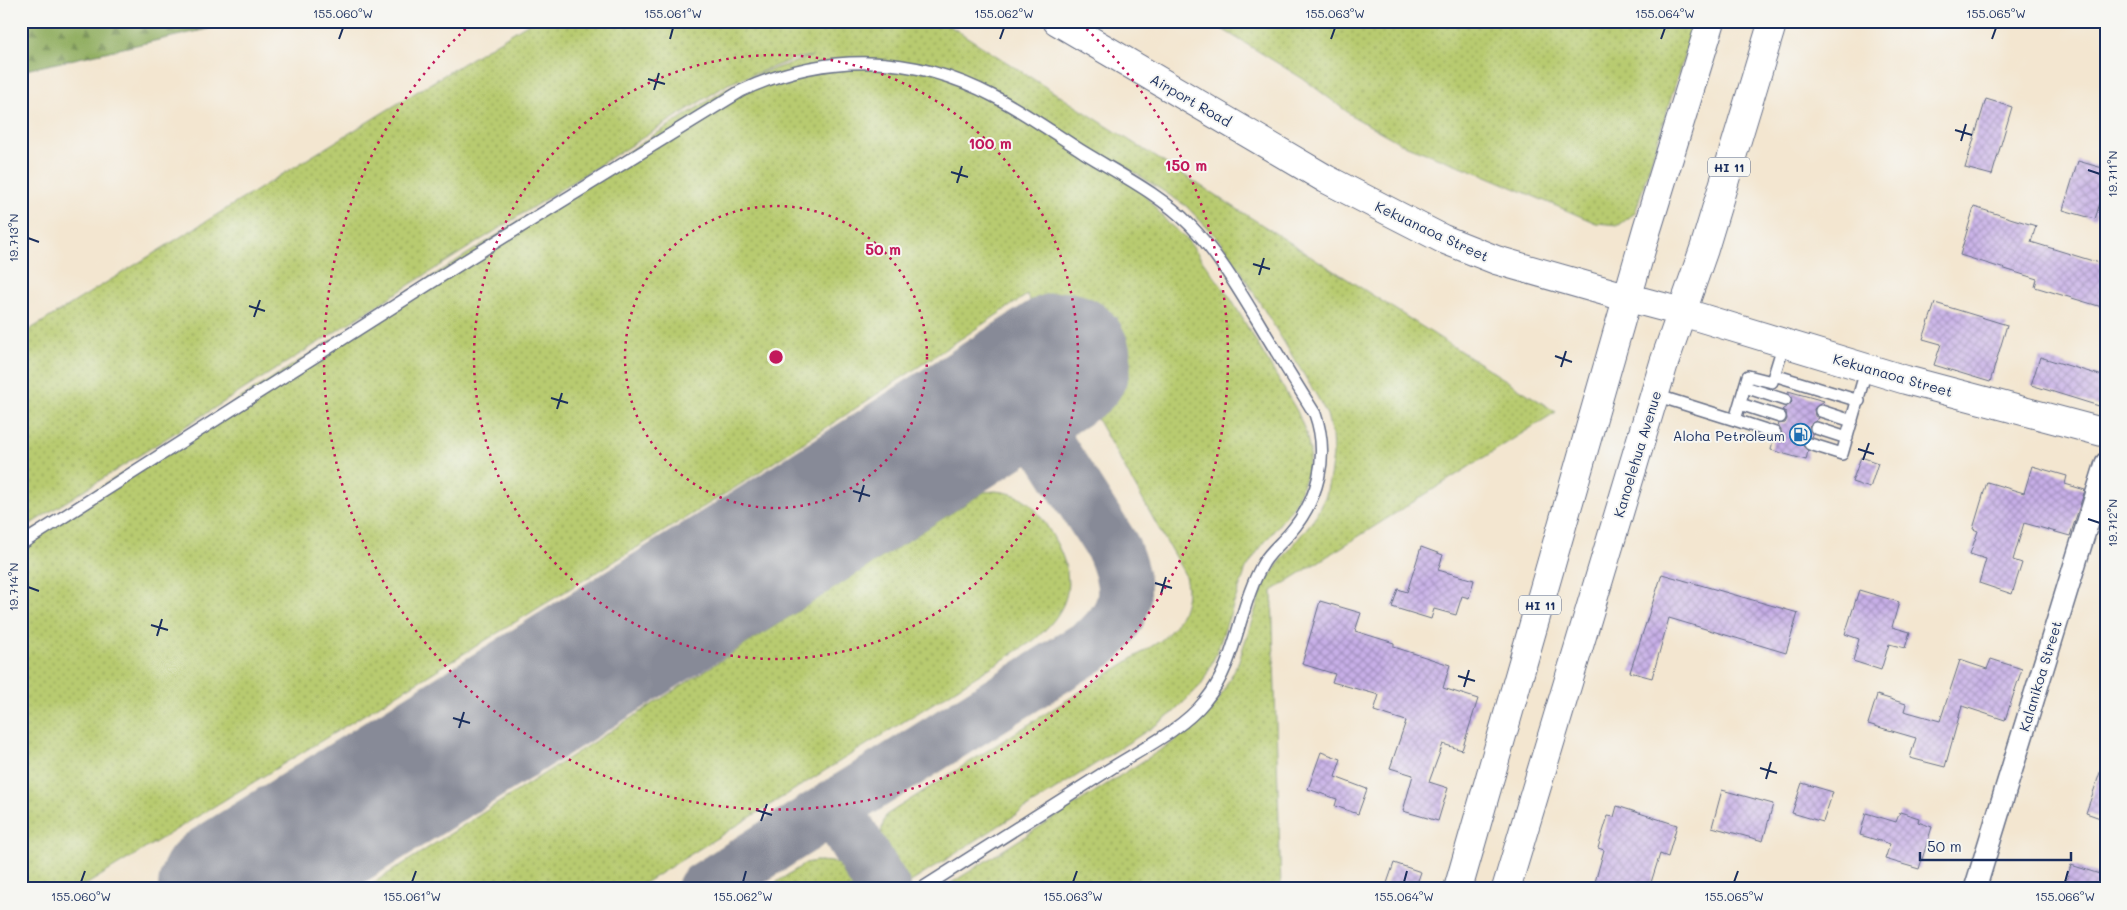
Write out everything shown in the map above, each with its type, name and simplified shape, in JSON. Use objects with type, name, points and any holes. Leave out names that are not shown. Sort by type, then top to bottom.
[{"type":"main road","name":"Airport Road","points":[[1057,21],[1326,179]]},
{"type":"main road","name":"HI 11","points":[[1458,889],[1710,21]]},
{"type":"main road","name":"Kanoelehua Avenue","points":[[1506,889],[1654,395],[1704,249],[1773,21]]},
{"type":"main road","name":"Kekuanaoa Street","points":[[1326,179],[1400,218],[1478,253],[1906,380],[2106,433]]},
{"type":"street","name":"Kalanikoa Street","points":[[1975,889],[2106,464]]},
{"type":"lane","points":[[21,544],[466,261],[741,91],[766,79],[800,69],[828,64],[860,62],[896,64],[936,73],[969,85],[1028,117],[1164,202],[1190,225],[1230,276],[1315,414],[1320,429],[1322,462],[1310,502],[1291,533],[1265,560],[1256,578],[1229,657],[1219,680],[1206,702],[1164,735],[921,889]]},
{"type":"lane","points":[[1735,420],[1748,376],[1772,382],[1784,343]]},
{"type":"lane","points":[[1810,444],[1842,454],[1859,401],[1867,367]]},
{"type":"lane","points":[[1774,375],[1859,401]]},
{"type":"lane","points":[[1745,387],[1786,400]]},
{"type":"lane","points":[[1654,395],[1775,433]]},
{"type":"lane","points":[[1740,404],[1780,417]]},
{"type":"lane","points":[[1821,411],[1852,421]]},
{"type":"lane","points":[[1816,428],[1847,438]]},
{"type":"green space","points":[[21,21],[243,21],[21,71]]},
{"type":"green space","points":[[532,21],[942,21],[1556,412],[1272,591],[1281,889],[942,889],[1173,742],[1203,717],[1219,699],[1238,663],[1263,587],[1278,564],[1314,519],[1326,495],[1333,455],[1332,434],[1327,415],[1232,257],[1218,239],[1186,206],[1117,161],[1168,223],[1186,238],[1231,299],[1297,411],[1306,433],[1310,452],[1308,470],[1295,504],[1246,569],[1216,654],[1202,684],[1173,713],[1153,727],[900,889],[893,882],[881,855],[881,835],[886,815],[1160,641],[1179,619],[1186,602],[1187,592],[1184,573],[1027,295],[741,484],[79,889],[21,889],[21,538],[728,88],[761,73],[813,56],[794,59],[728,84],[21,530],[21,335]]},
{"type":"green space","points":[[1209,21],[1695,21],[1635,213],[1619,225],[1596,223],[1479,173],[1404,145],[1354,117],[1305,80]]},
{"type":"green space","points":[[995,491],[1014,495],[1033,507],[1048,528],[1064,560],[1068,589],[1064,602],[1058,615],[1033,641],[635,889],[364,889],[984,492]]},
{"type":"green space","points":[[816,861],[834,862],[847,866],[857,874],[867,889],[766,889],[806,863]]},
{"type":"building","points":[[1986,99],[2012,107],[1992,175],[1965,168]]},
{"type":"building","points":[[2078,161],[2106,169],[2106,184],[2095,219],[2063,210]]},
{"type":"building","points":[[1974,207],[2036,226],[2031,242],[2106,265],[2106,294],[2102,307],[2035,287],[2037,279],[1960,255]]},
{"type":"building","points":[[1935,303],[2007,325],[1990,382],[1934,365],[1941,344],[1923,339]]},
{"type":"building","points":[[2040,357],[2106,377],[2099,406],[2031,385]]},
{"type":"building","points":[[1788,391],[1824,401],[1814,409],[1815,416],[1819,418],[1809,426],[1813,437],[1808,437],[1803,441],[1803,446],[1808,451],[1806,460],[1771,450],[1773,440],[1780,439],[1782,435],[1778,424],[1785,423],[1787,419],[1786,412],[1782,410],[1792,402]]},
{"type":"building","points":[[1861,457],[1878,463],[1870,488],[1852,482]]},
{"type":"building","points":[[2032,466],[2067,476],[2065,484],[2085,490],[2070,536],[2024,523],[2013,560],[2022,563],[2012,594],[1979,583],[1986,559],[1970,554],[1978,531],[1973,529],[1987,482],[2024,493]]},
{"type":"building","points":[[1421,547],[1443,555],[1438,570],[1474,580],[1469,598],[1462,596],[1456,615],[1434,609],[1431,619],[1392,607],[1398,589],[1407,592]]},
{"type":"building","points":[[1662,574],[1798,613],[1786,653],[1669,618],[1652,678],[1630,672]]},
{"type":"building","points":[[1859,590],[1899,602],[1892,627],[1910,632],[1905,648],[1889,644],[1881,670],[1853,661],[1859,639],[1845,634]]},
{"type":"building","points":[[1320,601],[1361,613],[1355,631],[1394,643],[1394,647],[1450,665],[1443,688],[1478,699],[1462,750],[1443,744],[1429,782],[1448,788],[1438,821],[1403,811],[1413,775],[1390,768],[1406,721],[1374,711],[1379,695],[1332,682],[1335,674],[1302,664]]},
{"type":"building","points":[[1991,659],[2022,669],[2005,720],[1962,706],[1945,767],[1910,758],[1916,738],[1868,724],[1877,695],[1906,704],[1904,711],[1940,721],[1960,660],[1987,669]]},
{"type":"building","points":[[1321,752],[1341,759],[1335,777],[1367,789],[1358,814],[1335,806],[1337,799],[1308,789]]},
{"type":"building","points":[[2103,764],[2106,764],[2106,820],[2086,813]]},
{"type":"building","points":[[1802,783],[1833,792],[1823,822],[1792,813]]},
{"type":"building","points":[[1722,790],[1773,804],[1763,841],[1712,827]]},
{"type":"building","points":[[1617,806],[1677,825],[1668,857],[1660,854],[1649,889],[1619,889],[1595,882],[1604,850],[1598,848],[1608,816],[1614,817]]},
{"type":"building","points":[[1900,812],[1919,818],[1918,822],[1932,827],[1919,869],[1885,859],[1890,844],[1860,835],[1866,813],[1896,822]]},
{"type":"building","points":[[1394,863],[1421,872],[1415,889],[1385,889]]},
{"type":"building","points":[[2071,865],[2106,876],[2102,889],[2063,889]]},
{"type":"taxiway","points":[[704,889],[1096,642],[1115,620],[1121,610],[1124,599],[1124,587],[1119,562],[1113,548],[1013,391]]},
{"type":"taxiway","points":[[834,807],[884,889]]},
{"type":"taxiway","points":[[264,889],[272,875],[301,842]]},
{"type":"runway","points":[[226,889],[779,543],[1063,360]]},
{"type":"place","name":"Aloha Petroleum","points":[[1801,435]]}]
